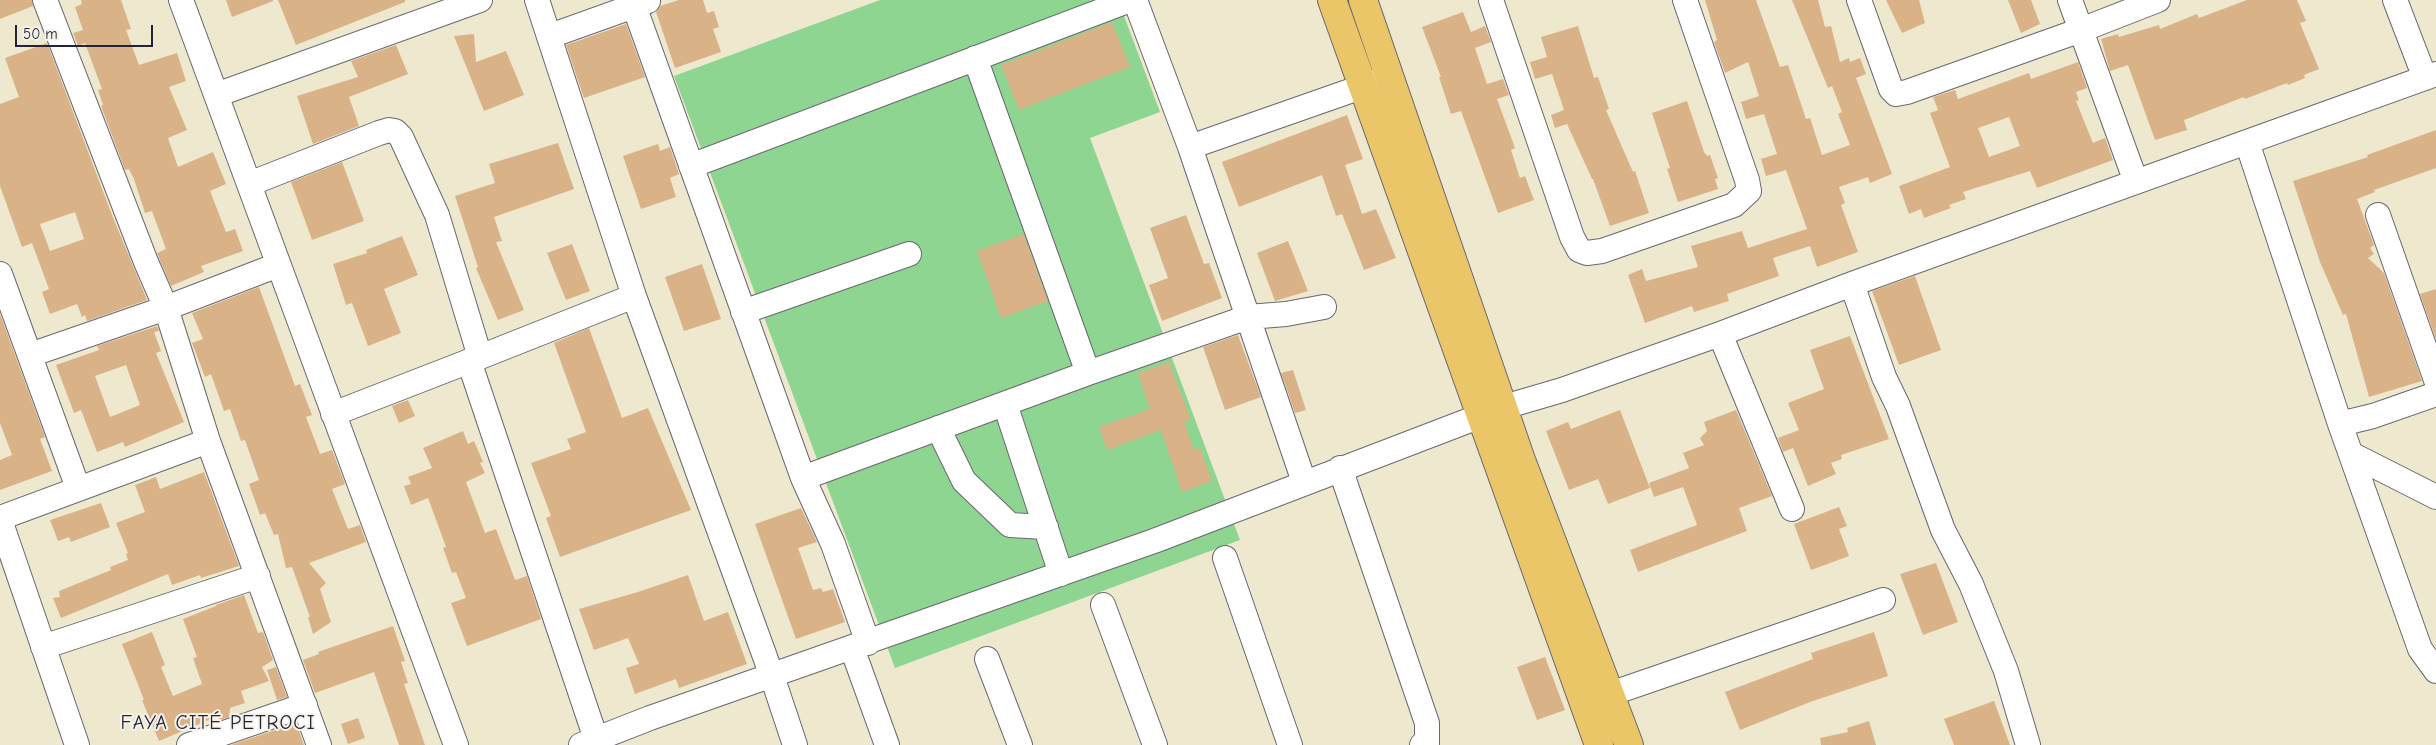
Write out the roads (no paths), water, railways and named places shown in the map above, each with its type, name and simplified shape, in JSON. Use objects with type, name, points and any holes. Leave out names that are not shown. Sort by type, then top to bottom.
[{"type":"main road","points":[[1332,0],[1492,411],[1521,460],[1628,745]]},
{"type":"main road","points":[[1363,0],[1390,77],[1492,411],[1599,745]]},
{"type":"street","points":[[45,0],[146,262],[166,308],[208,441],[319,745]]},
{"type":"street","points":[[181,0],[456,745]]},
{"type":"street","points":[[216,95],[480,0]]},
{"type":"street","points":[[537,0],[634,296],[772,676],[795,745]]},
{"type":"street","points":[[691,166],[1130,0]]},
{"type":"street","points":[[1135,0],[1190,148],[1304,482]]},
{"type":"street","points":[[1490,0],[1572,237],[1579,250],[1588,253],[1602,251],[1734,205],[1749,191],[1748,180],[1685,0]]},
{"type":"street","points":[[1859,0],[1891,89],[1896,94],[1907,92],[2081,30],[2158,0]]},
{"type":"street","points":[[2070,0],[2136,182]]},
{"type":"street","points":[[249,184],[380,132],[389,130],[401,137],[437,215],[475,359],[589,742],[1154,541],[1492,411],[1562,390],[1720,334],[1852,284],[2430,76],[2394,0]]},
{"type":"street","points":[[550,36],[639,2],[691,166],[803,478],[833,544],[887,745]]},
{"type":"street","points":[[975,58],[1088,373]]},
{"type":"street","points":[[1190,148],[1390,77]]},
{"type":"street","points":[[2247,142],[2340,424],[2420,649],[2436,671]]},
{"type":"street","points":[[2378,214],[2436,380]]},
{"type":"street","points":[[744,312],[909,254]]},
{"type":"street","points":[[30,356],[166,308],[278,265]]},
{"type":"street","points":[[0,274],[78,488]]},
{"type":"street","points":[[1852,284],[1884,377],[1898,406],[1943,530],[1971,584],[2006,670],[2028,745]]},
{"type":"street","points":[[333,414],[634,296]]},
{"type":"street","points":[[803,478],[1088,373],[1248,317],[1286,314],[1324,307]]},
{"type":"street","points":[[1720,334],[1792,509]]},
{"type":"street","points":[[2340,424],[2372,416],[2436,394]]},
{"type":"street","points":[[1005,404],[1061,574]]},
{"type":"street","points":[[938,428],[964,481],[1010,525],[1046,527]]},
{"type":"street","points":[[77,745],[0,519],[78,488],[208,441]]},
{"type":"street","points":[[2351,454],[2436,497]]},
{"type":"street","points":[[1340,468],[1428,723],[1427,744],[1422,745]]},
{"type":"street","points":[[1225,558],[1290,745]]},
{"type":"street","points":[[43,646],[258,576]]},
{"type":"street","points":[[1610,694],[1883,600]]},
{"type":"street","points":[[1103,605],[1155,745]]},
{"type":"street","points":[[987,658],[1020,745]]},
{"type":"street","points":[[189,745],[305,705]]},
{"type":"district","name":"FAYA CITÉ PETROCI","points":[[218,723]]}]
